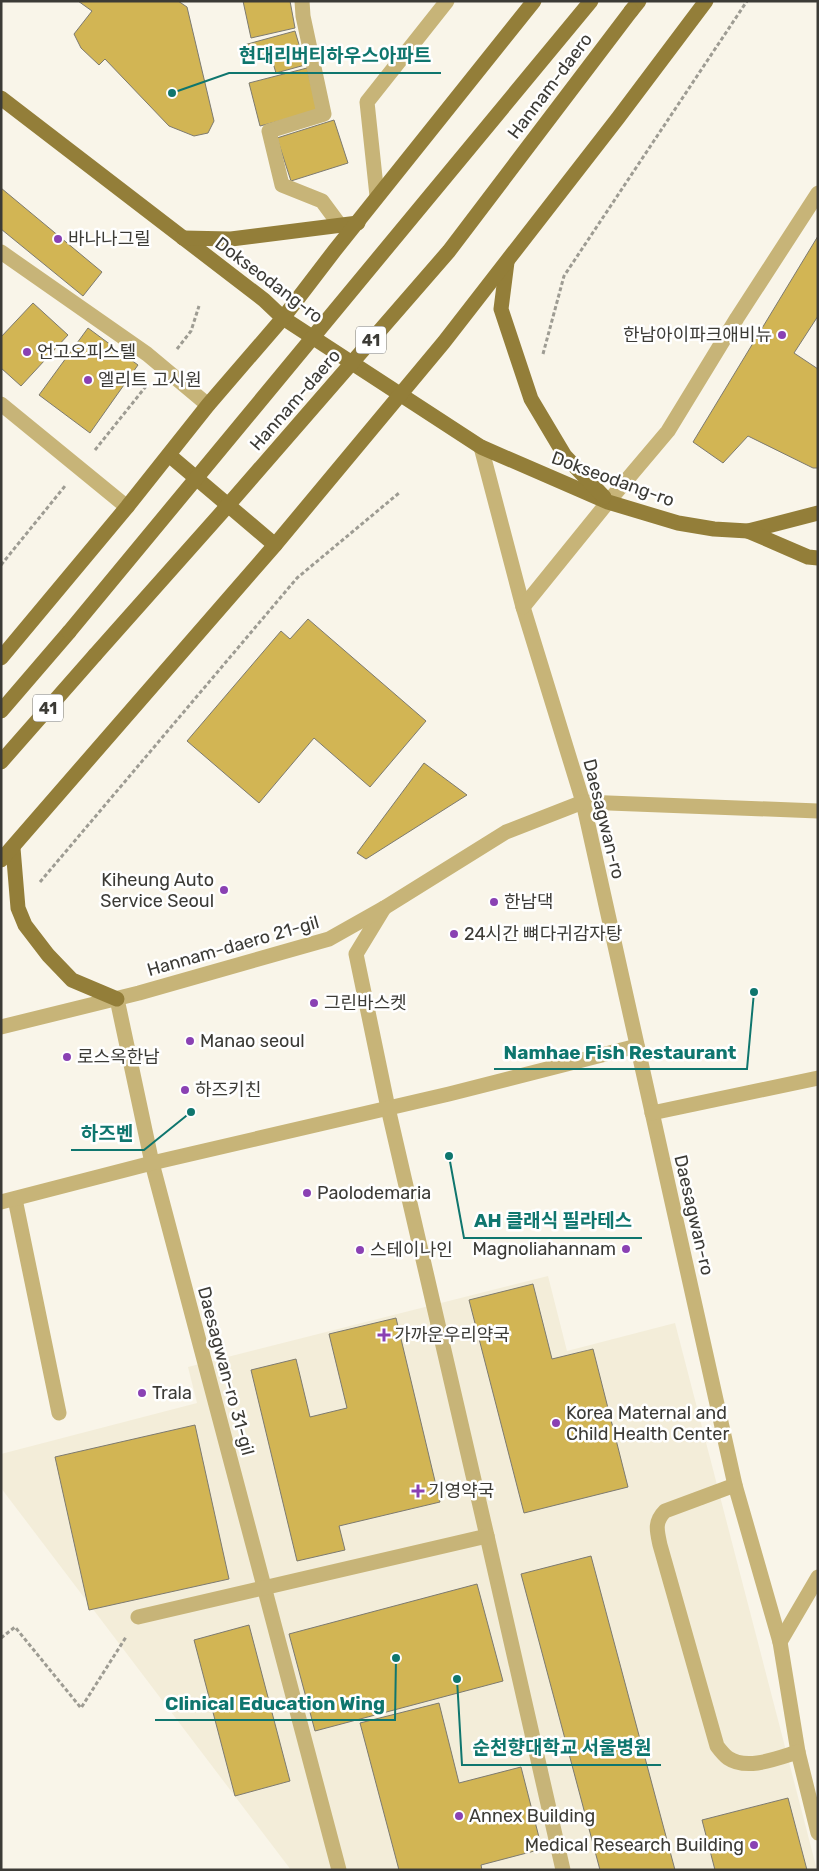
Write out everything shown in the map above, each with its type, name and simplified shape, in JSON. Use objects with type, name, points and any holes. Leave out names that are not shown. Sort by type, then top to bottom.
[{"type":"main road","points":[[1,658],[127,507],[208,405],[283,318],[377,196],[534,1]]},
{"type":"main road","name":"Hannam-daero","points":[[1,711],[69,632],[591,1]]},
{"type":"main road","points":[[1,860],[275,545],[399,393],[444,342],[612,126],[706,1]]},
{"type":"main road","name":"Hannam-daero","points":[[1,762],[94,655],[224,511],[449,251],[634,6]]},
{"type":"main road","name":"Dokseodang-ro","points":[[1,98],[264,300],[283,318],[480,447],[608,502],[678,523],[714,529],[748,531],[818,513]]},
{"type":"main road","points":[[182,238],[231,239],[358,223]]},
{"type":"main road","points":[[507,261],[501,309],[531,399],[565,456],[608,502]]},
{"type":"main road","points":[[168,455],[275,545]]},
{"type":"main road","points":[[748,531],[808,557],[818,558]]},
{"type":"main road","points":[[13,848],[18,908],[24,925],[48,955],[72,980],[116,999]]},
{"type":"street","points":[[302,1],[303,16],[324,114],[269,131],[282,184],[322,201],[339,224]]},
{"type":"street","points":[[377,196],[367,102],[447,1]]},
{"type":"street","points":[[523,607],[668,431],[737,318],[818,193]]},
{"type":"street","points":[[1,252],[147,354],[208,405]]},
{"type":"street","points":[[1,404],[127,507]]},
{"type":"street","name":"Daesagwan-ro","points":[[480,447],[523,607],[583,802],[735,1485],[780,1642],[798,1752],[818,1833]]},
{"type":"street","points":[[583,802],[818,811]]},
{"type":"street","name":"Hannam-daero 21-gil","points":[[1,1027],[116,999],[329,939],[384,908],[506,832],[583,802]]},
{"type":"street","name":"Hannam-daero 21-gil","points":[[384,908],[356,954],[388,1108]]},
{"type":"street","points":[[116,999],[152,1163]]},
{"type":"street","points":[[59,1413],[8,1201],[152,1163],[388,1108],[637,1046]]},
{"type":"street","points":[[652,1113],[818,1078]]},
{"type":"street","points":[[388,1108],[562,1870]]},
{"type":"street","name":"Daesagwan-ro 31-gil","points":[[152,1163],[339,1870]]},
{"type":"street","points":[[735,1485],[665,1511],[660,1516],[656,1527],[660,1545],[717,1746],[727,1758],[740,1764],[756,1763],[798,1752]]},
{"type":"street","points":[[138,1618],[487,1536]]},
{"type":"street","points":[[780,1642],[818,1577]]},
{"type":"path","points":[[543,354],[564,276],[747,1]]},
{"type":"path","points":[[1,565],[191,331],[199,306]]},
{"type":"path","points":[[18,908],[297,578],[399,493]]},
{"type":"path","points":[[1,1638],[15,1627],[82,1708],[138,1618]]},
{"type":"shaded area","points":[[548,1276],[567,1351],[675,1323],[817,1870],[291,1870],[1,1488],[1,1454],[197,1403],[188,1367]]},
{"type":"building","points":[[78,1],[178,1],[187,7],[214,121],[208,133],[194,136],[169,126],[105,59],[99,65],[81,48],[74,34],[92,11]]},
{"type":"building","points":[[243,1],[290,1],[295,28],[251,38]]},
{"type":"building","points":[[295,31],[305,65],[276,73],[270,53],[247,59],[244,45]]},
{"type":"building","points":[[307,68],[318,111],[260,126],[249,83]]},
{"type":"building","points":[[334,120],[348,163],[291,181],[277,138]]},
{"type":"building","points":[[1,188],[102,272],[83,296],[1,229]]},
{"type":"building","name":"한남아이파크애비뉴","points":[[818,236],[818,316],[794,353],[818,369],[818,468],[813,468],[748,436],[723,463],[693,442]]},
{"type":"building","name":"언고오피스텔","points":[[33,303],[68,335],[21,386],[1,368],[1,337]]},
{"type":"building","name":"엘리트 고시원","points":[[88,328],[138,365],[90,433],[39,395]]},
{"type":"building","points":[[308,619],[426,721],[370,787],[314,738],[259,803],[187,741],[281,631],[290,639]]},
{"type":"building","points":[[424,763],[467,795],[366,859],[357,853]]},
{"type":"building","name":"Korea Maternal and Child Health Center","points":[[533,1284],[552,1359],[593,1349],[628,1487],[524,1513],[469,1300]]},
{"type":"building","points":[[396,1318],[440,1502],[339,1526],[345,1550],[297,1561],[251,1370],[296,1359],[310,1417],[347,1408],[329,1334]]},
{"type":"building","points":[[195,1425],[229,1579],[89,1610],[55,1457]]},
{"type":"building","points":[[591,1556],[675,1870],[600,1870],[521,1574]]},
{"type":"building","points":[[477,1584],[503,1681],[315,1731],[289,1634]]},
{"type":"building","points":[[249,1625],[290,1781],[235,1796],[194,1640]]},
{"type":"building","name":"Annex Building","points":[[439,1703],[459,1783],[521,1767],[542,1849],[481,1865],[482,1870],[399,1870],[360,1723]]},
{"type":"building","name":"Medical Research Building","points":[[788,1798],[807,1870],[715,1870],[702,1820]]},
{"type":"place","name":"현대리버티하우스아파트","points":[[172,93]]},
{"type":"place","name":"바나나그릴","points":[[58,239]]},
{"type":"place","name":"한남아이파크애비뉴","points":[[782,335]]},
{"type":"place","name":"언고오피스텔","points":[[27,352]]},
{"type":"place","name":"엘리트 고시원","points":[[88,380]]},
{"type":"place","name":"Kiheung Auto Service Seoul","points":[[224,890]]},
{"type":"place","name":"한남댁","points":[[494,902]]},
{"type":"place","name":"24시간 뼈다귀감자탕","points":[[454,934]]},
{"type":"place","name":"Namhae Fish Restaurant","points":[[754,992]]},
{"type":"place","name":"그린바스켓","points":[[314,1003]]},
{"type":"place","name":"Manao seoul","points":[[190,1041]]},
{"type":"place","name":"로스옥한남","points":[[67,1057]]},
{"type":"place","name":"하즈키친","points":[[185,1090]]},
{"type":"place","name":"하즈벤","points":[[191,1112]]},
{"type":"place","name":"AH 클래식 필라테스","points":[[449,1156]]},
{"type":"place","name":"Paolodemaria","points":[[307,1193]]},
{"type":"place","name":"Magnoliahannam","points":[[626,1249]]},
{"type":"place","name":"스테이나인","points":[[360,1250]]},
{"type":"place","name":"가까운우리약국","points":[[384,1335]]},
{"type":"place","name":"Trala","points":[[142,1393]]},
{"type":"place","name":"Korea Maternal and Child Health Center","points":[[556,1423]]},
{"type":"place","name":"기영약국","points":[[418,1491]]},
{"type":"place","name":"Clinical Education Wing","points":[[396,1658]]},
{"type":"place","name":"순천향대학교 서울병원","points":[[457,1679]]},
{"type":"place","name":"Annex Building","points":[[459,1816]]},
{"type":"place","name":"Medical Research Building","points":[[754,1845]]}]
